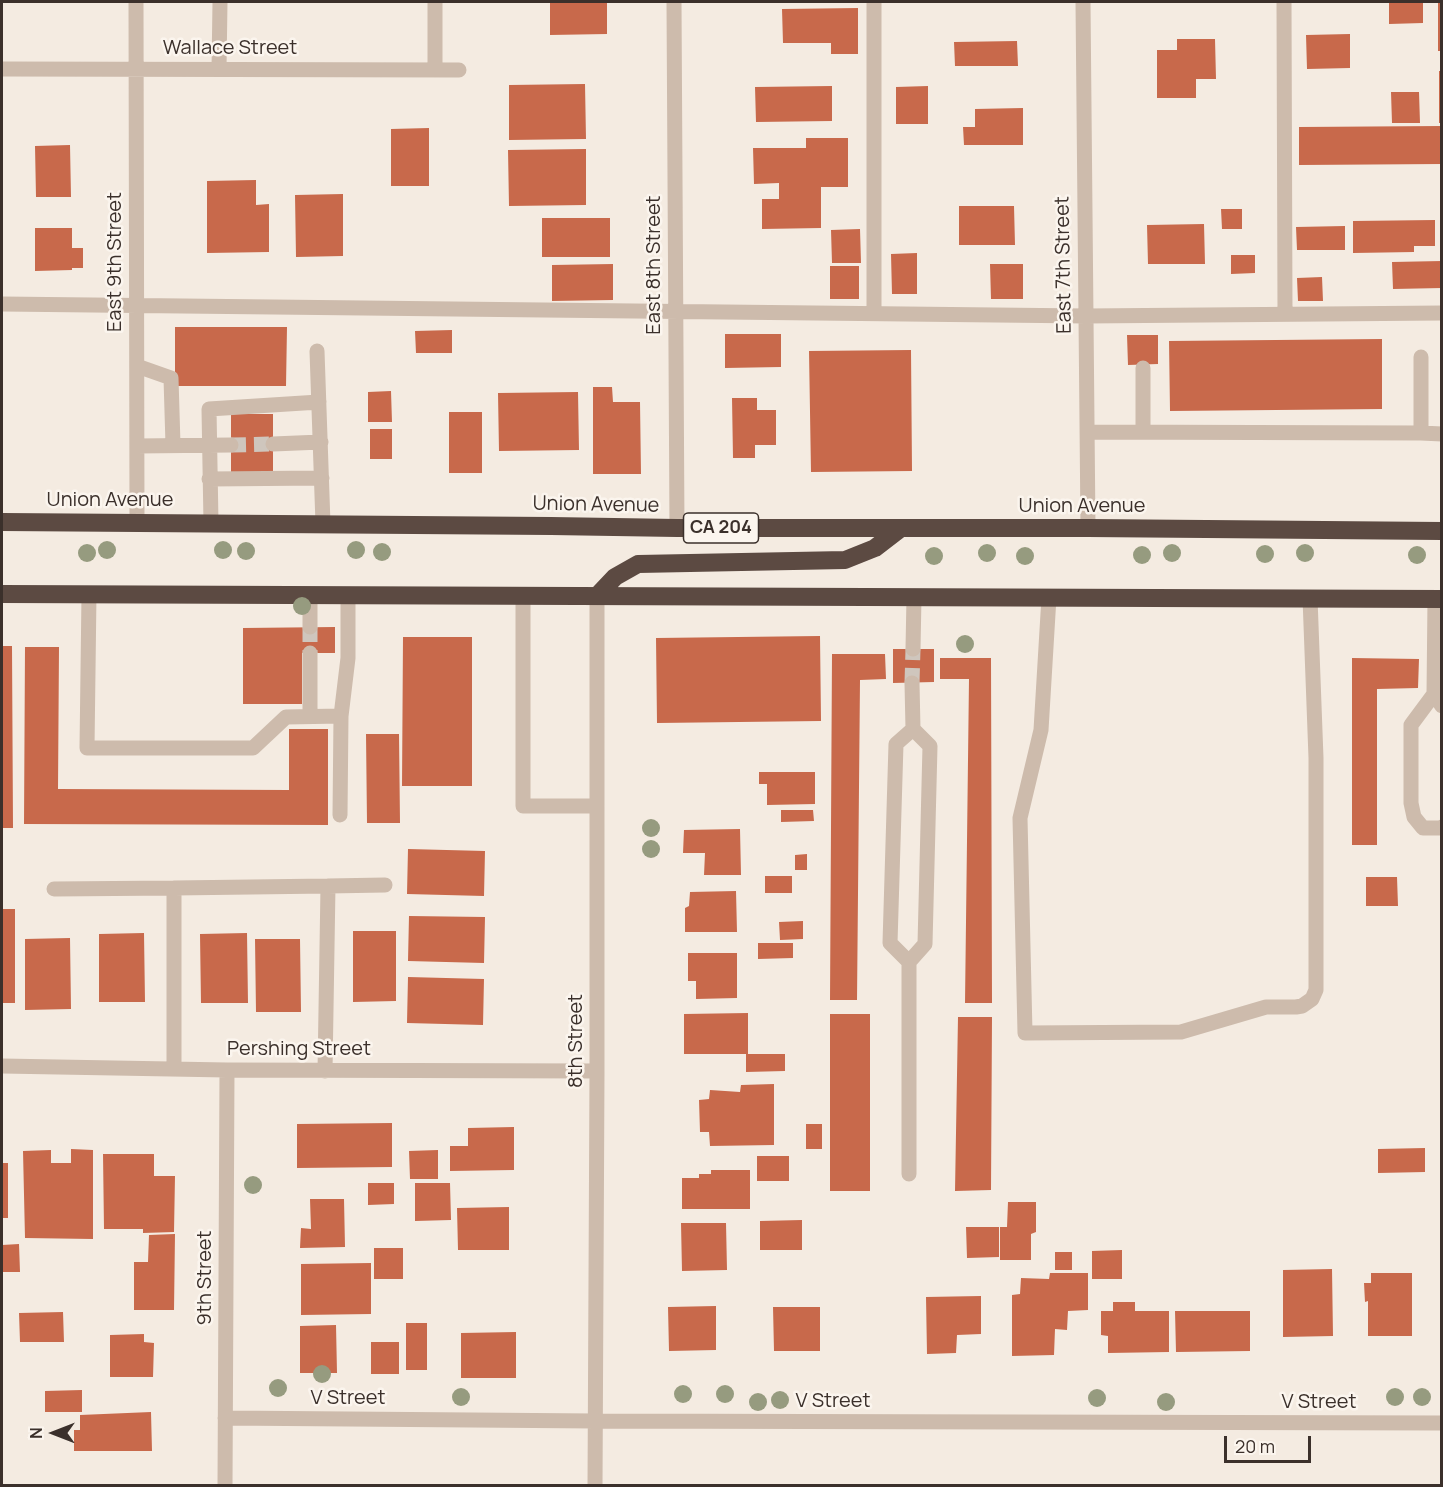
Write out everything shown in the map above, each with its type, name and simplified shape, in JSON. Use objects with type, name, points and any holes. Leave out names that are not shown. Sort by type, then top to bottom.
[{"type":"highway","name":"Union Avenue","points":[[2,522],[1442,531]]},
{"type":"highway","points":[[597,596],[615,577],[638,564],[844,561],[875,548],[901,528]]},
{"type":"highway","points":[[2,594],[1438,598]]},
{"type":"street","name":"East 9th Street","points":[[136,2],[137,522]]},
{"type":"street","points":[[219,69],[220,2]]},
{"type":"street","points":[[435,2],[435,70]]},
{"type":"street","name":"East 8th Street","points":[[674,2],[677,528]]},
{"type":"street","points":[[874,2],[874,313]]},
{"type":"street","name":"East 7th Street","points":[[1083,2],[1088,528]]},
{"type":"street","points":[[1284,2],[1285,314]]},
{"type":"street","name":"Wallace Street","points":[[2,69],[459,70]]},
{"type":"street","points":[[2,304],[1086,316],[1442,313]]},
{"type":"street","points":[[317,351],[323,524]]},
{"type":"street","points":[[1421,357],[1421,433]]},
{"type":"street","points":[[137,366],[171,378],[172,445]]},
{"type":"street","points":[[1143,368],[1143,432]]},
{"type":"street","points":[[211,523],[209,409],[319,402]]},
{"type":"street","points":[[1087,432],[1442,434]]},
{"type":"street","points":[[273,444],[321,442]]},
{"type":"street","points":[[137,446],[231,445]]},
{"type":"street","points":[[209,479],[322,478]]},
{"type":"street","points":[[89,594],[87,748],[253,748],[286,717],[341,716]]},
{"type":"street","points":[[310,595],[310,627]]},
{"type":"street","points":[[340,815],[341,716],[348,658],[348,595]]},
{"type":"street","points":[[523,595],[523,806],[597,806]]},
{"type":"street","name":"8th Street","points":[[595,1485],[597,596]]},
{"type":"street","points":[[913,649],[914,597]]},
{"type":"street","points":[[1049,597],[1041,730],[1020,818],[1025,1033],[1181,1032],[1266,1007],[1296,1008],[1312,999],[1316,990],[1316,758],[1310,598]]},
{"type":"street","points":[[1438,598],[1438,700],[1411,724],[1410,803],[1414,817],[1423,828],[1442,827]]},
{"type":"street","points":[[310,653],[310,716]]},
{"type":"street","points":[[909,1174],[909,962],[925,944],[930,746],[913,729],[912,682]]},
{"type":"street","points":[[909,962],[890,942],[896,744],[913,729]]},
{"type":"street","points":[[54,889],[385,885]]},
{"type":"street","points":[[325,1071],[328,886]]},
{"type":"street","points":[[174,888],[174,1069]]},
{"type":"street","name":"Pershing Street","points":[[2,1066],[325,1071],[597,1071]]},
{"type":"street","name":"9th Street","points":[[225,1485],[227,1070]]},
{"type":"street","name":"V Street","points":[[225,1418],[1442,1423]]},
{"type":"building","points":[[550,2],[607,2],[607,34],[550,35]]},
{"type":"building","points":[[1389,2],[1423,2],[1423,23],[1389,24]]},
{"type":"building","points":[[1438,2],[1442,2],[1442,51],[1438,51]]},
{"type":"building","points":[[858,8],[858,54],[831,54],[831,43],[783,43],[782,9]]},
{"type":"building","points":[[1350,34],[1350,68],[1307,69],[1306,35]]},
{"type":"building","points":[[1177,39],[1215,39],[1216,79],[1196,79],[1196,98],[1157,98],[1157,50],[1177,50]]},
{"type":"building","points":[[1017,41],[1018,66],[955,66],[954,42]]},
{"type":"building","points":[[1439,71],[1442,71],[1442,123],[1439,123]]},
{"type":"building","points":[[585,84],[586,139],[509,140],[509,85]]},
{"type":"building","points":[[832,86],[832,121],[756,122],[755,87]]},
{"type":"building","points":[[928,86],[928,124],[896,124],[896,87]]},
{"type":"building","points":[[1391,92],[1419,92],[1420,123],[1392,123]]},
{"type":"building","points":[[1023,108],[1023,145],[964,145],[963,127],[975,127],[975,109]]},
{"type":"building","points":[[1442,126],[1442,164],[1299,165],[1299,127]]},
{"type":"building","points":[[429,128],[429,186],[391,186],[391,129]]},
{"type":"building","points":[[806,138],[848,138],[848,187],[821,187],[821,228],[762,229],[762,199],[779,199],[779,183],[754,184],[753,148],[806,148]]},
{"type":"building","points":[[70,145],[71,197],[36,197],[35,146]]},
{"type":"building","points":[[586,149],[586,205],[509,206],[508,150]]},
{"type":"building","points":[[256,180],[256,205],[269,204],[269,252],[207,253],[207,181]]},
{"type":"building","points":[[343,194],[343,256],[296,257],[295,195]]},
{"type":"building","points":[[959,206],[1014,206],[1015,245],[959,245]]},
{"type":"building","points":[[1221,209],[1242,209],[1242,229],[1222,229]]},
{"type":"building","points":[[542,218],[610,218],[610,257],[542,257]]},
{"type":"building","points":[[1435,220],[1435,246],[1414,246],[1414,252],[1353,253],[1353,221]]},
{"type":"building","points":[[1204,224],[1205,264],[1148,264],[1147,225]]},
{"type":"building","points":[[1345,226],[1345,250],[1297,250],[1296,227]]},
{"type":"building","points":[[35,228],[72,228],[72,248],[83,248],[83,268],[35,271]]},
{"type":"building","points":[[860,229],[861,263],[832,263],[831,230]]},
{"type":"building","points":[[917,253],[917,294],[892,294],[891,254]]},
{"type":"building","points":[[1231,255],[1255,255],[1255,273],[1231,274]]},
{"type":"building","points":[[1442,261],[1442,288],[1393,289],[1392,262]]},
{"type":"building","points":[[613,264],[613,300],[552,301],[552,265]]},
{"type":"building","points":[[990,264],[1023,264],[1023,299],[991,299]]},
{"type":"building","points":[[830,266],[859,266],[859,299],[830,299]]},
{"type":"building","points":[[1322,277],[1323,301],[1298,301],[1297,278]]},
{"type":"building","points":[[175,327],[287,327],[286,386],[175,386]]},
{"type":"building","points":[[452,330],[452,353],[416,353],[415,331]]},
{"type":"building","points":[[725,334],[781,334],[781,367],[725,368]]},
{"type":"building","points":[[1127,335],[1158,335],[1158,364],[1128,365]]},
{"type":"building","points":[[1382,339],[1382,409],[1170,411],[1169,341]]},
{"type":"building","points":[[911,350],[912,471],[811,472],[809,351]]},
{"type":"building","points":[[593,387],[612,387],[613,402],[640,402],[641,474],[593,474]]},
{"type":"building","points":[[391,391],[392,422],[368,422],[368,392]]},
{"type":"building","points":[[578,392],[579,450],[499,451],[498,393]]},
{"type":"building","points":[[732,398],[757,398],[757,410],[776,410],[776,445],[755,445],[755,458],[733,458]]},
{"type":"building","points":[[449,412],[482,412],[482,473],[449,473]]},
{"type":"building","points":[[231,414],[273,414],[273,475],[231,475]]},
{"type":"building","points":[[370,429],[392,429],[392,459],[370,459]]},
{"type":"building","points":[[335,627],[335,653],[302,653],[302,704],[243,704],[243,628]]},
{"type":"building","points":[[820,636],[821,721],[657,723],[656,638]]},
{"type":"building","points":[[403,637],[472,637],[472,786],[402,786]]},
{"type":"building","points":[[2,646],[12,646],[13,828],[2,828]]},
{"type":"building","points":[[25,647],[59,647],[58,789],[289,790],[289,729],[328,729],[328,825],[24,824]]},
{"type":"building","points":[[893,649],[934,649],[934,682],[893,683]]},
{"type":"building","points":[[832,654],[885,654],[886,679],[860,680],[857,1000],[830,1000]]},
{"type":"building","points":[[940,658],[991,658],[992,1003],[965,1003],[969,679],[940,679]]},
{"type":"building","points":[[1352,658],[1419,659],[1418,688],[1377,689],[1377,845],[1352,845]]},
{"type":"building","points":[[366,734],[399,734],[400,823],[367,823]]},
{"type":"building","points":[[759,772],[815,772],[815,804],[767,805],[767,784],[759,784]]},
{"type":"building","points":[[781,810],[813,810],[814,821],[781,822]]},
{"type":"building","points":[[740,829],[741,875],[704,875],[705,853],[683,853],[684,830]]},
{"type":"building","points":[[408,849],[485,851],[484,896],[407,894]]},
{"type":"building","points":[[807,854],[807,870],[795,870],[795,855]]},
{"type":"building","points":[[765,876],[792,876],[792,893],[765,893]]},
{"type":"building","points":[[1366,877],[1397,877],[1398,906],[1366,906]]},
{"type":"building","points":[[736,891],[737,932],[685,932],[685,908],[689,906],[690,892]]},
{"type":"building","points":[[2,909],[15,909],[15,1003],[2,1003]]},
{"type":"building","points":[[409,916],[485,917],[484,963],[408,961]]},
{"type":"building","points":[[803,921],[803,939],[780,940],[779,922]]},
{"type":"building","points":[[353,931],[396,931],[396,1001],[353,1002]]},
{"type":"building","points":[[144,933],[145,1002],[99,1002],[99,934]]},
{"type":"building","points":[[247,933],[248,1003],[201,1003],[200,934]]},
{"type":"building","points":[[70,938],[71,1009],[25,1010],[25,939]]},
{"type":"building","points":[[255,939],[300,939],[301,1012],[256,1012]]},
{"type":"building","points":[[758,943],[793,943],[793,958],[758,959]]},
{"type":"building","points":[[688,953],[737,953],[737,998],[696,999],[696,981],[688,981]]},
{"type":"building","points":[[408,977],[484,979],[483,1025],[407,1023]]},
{"type":"building","points":[[748,1013],[748,1054],[785,1054],[785,1071],[746,1072],[746,1054],[684,1054],[684,1014]]},
{"type":"building","points":[[830,1014],[870,1014],[870,1191],[830,1191]]},
{"type":"building","points":[[958,1017],[992,1017],[991,1190],[955,1191]]},
{"type":"building","points":[[774,1084],[774,1145],[710,1146],[709,1132],[700,1132],[699,1100],[709,1099],[710,1090],[740,1092],[741,1085]]},
{"type":"building","points":[[392,1123],[392,1167],[297,1168],[297,1124]]},
{"type":"building","points":[[806,1124],[822,1124],[822,1149],[806,1149]]},
{"type":"building","points":[[514,1127],[514,1170],[450,1171],[450,1146],[468,1146],[468,1128]]},
{"type":"building","points":[[1425,1148],[1425,1172],[1378,1173],[1378,1149]]},
{"type":"building","points":[[71,1149],[93,1150],[93,1239],[25,1238],[23,1151],[51,1150],[51,1163],[71,1163]]},
{"type":"building","points":[[438,1150],[438,1179],[410,1179],[409,1151]]},
{"type":"building","points":[[103,1154],[154,1154],[154,1176],[175,1176],[174,1232],[143,1233],[143,1229],[104,1229]]},
{"type":"building","points":[[757,1156],[789,1156],[789,1181],[757,1181]]},
{"type":"building","points":[[2,1163],[8,1163],[8,1218],[2,1218]]},
{"type":"building","points":[[711,1170],[750,1170],[750,1209],[682,1209],[682,1178],[699,1178],[699,1174],[711,1174]]},
{"type":"building","points":[[368,1183],[394,1183],[394,1204],[368,1205]]},
{"type":"building","points":[[415,1183],[450,1183],[451,1220],[415,1221]]},
{"type":"building","points":[[310,1199],[344,1199],[345,1247],[300,1248],[301,1228],[311,1229]]},
{"type":"building","points":[[1008,1202],[1036,1202],[1036,1232],[1031,1234],[1031,1260],[1000,1260],[1000,1227],[1007,1227]]},
{"type":"building","points":[[509,1207],[509,1250],[458,1250],[457,1208]]},
{"type":"building","points":[[802,1220],[802,1250],[760,1250],[760,1221]]},
{"type":"building","points":[[681,1223],[726,1223],[727,1270],[682,1271]]},
{"type":"building","points":[[966,1227],[999,1227],[999,1257],[967,1258]]},
{"type":"building","points":[[175,1234],[174,1310],[134,1310],[134,1262],[148,1262],[149,1235]]},
{"type":"building","points":[[19,1244],[20,1272],[2,1272],[2,1245]]},
{"type":"building","points":[[374,1248],[403,1248],[403,1279],[374,1279]]},
{"type":"building","points":[[1122,1250],[1122,1279],[1092,1279],[1092,1251]]},
{"type":"building","points":[[1055,1252],[1072,1252],[1072,1270],[1055,1270]]},
{"type":"building","points":[[371,1263],[371,1314],[301,1315],[301,1264]]},
{"type":"building","points":[[1332,1269],[1333,1336],[1283,1337],[1283,1270]]},
{"type":"building","points":[[1050,1273],[1088,1273],[1088,1310],[1068,1311],[1067,1330],[1055,1329],[1054,1355],[1012,1356],[1012,1295],[1020,1294],[1021,1278],[1049,1279]]},
{"type":"building","points":[[1371,1273],[1412,1273],[1412,1336],[1368,1336],[1368,1301],[1365,1302],[1364,1283],[1371,1283]]},
{"type":"building","points":[[981,1296],[981,1334],[957,1335],[956,1353],[927,1354],[926,1297]]},
{"type":"building","points":[[1113,1302],[1135,1302],[1135,1311],[1169,1311],[1169,1352],[1108,1353],[1108,1336],[1101,1335],[1101,1311],[1113,1311]]},
{"type":"building","points":[[716,1306],[716,1350],[669,1351],[668,1307]]},
{"type":"building","points":[[773,1307],[820,1307],[820,1351],[774,1351]]},
{"type":"building","points":[[1175,1311],[1250,1311],[1250,1351],[1176,1352]]},
{"type":"building","points":[[63,1312],[64,1342],[20,1342],[19,1313]]},
{"type":"building","points":[[406,1323],[427,1323],[427,1370],[406,1370]]},
{"type":"building","points":[[336,1325],[337,1373],[300,1373],[300,1326]]},
{"type":"building","points":[[516,1332],[516,1378],[461,1378],[461,1333]]},
{"type":"building","points":[[144,1334],[144,1342],[154,1343],[153,1377],[110,1377],[110,1335]]},
{"type":"building","points":[[371,1342],[399,1342],[399,1374],[371,1374]]},
{"type":"building","points":[[82,1390],[82,1412],[45,1412],[45,1391]]},
{"type":"building","points":[[151,1412],[152,1451],[74,1451],[74,1430],[80,1430],[80,1415]]},
{"type":"tunnel","points":[[231,445],[273,444]]},
{"type":"tunnel","points":[[310,627],[310,653]]},
{"type":"tunnel","points":[[912,683],[913,649]]}]
